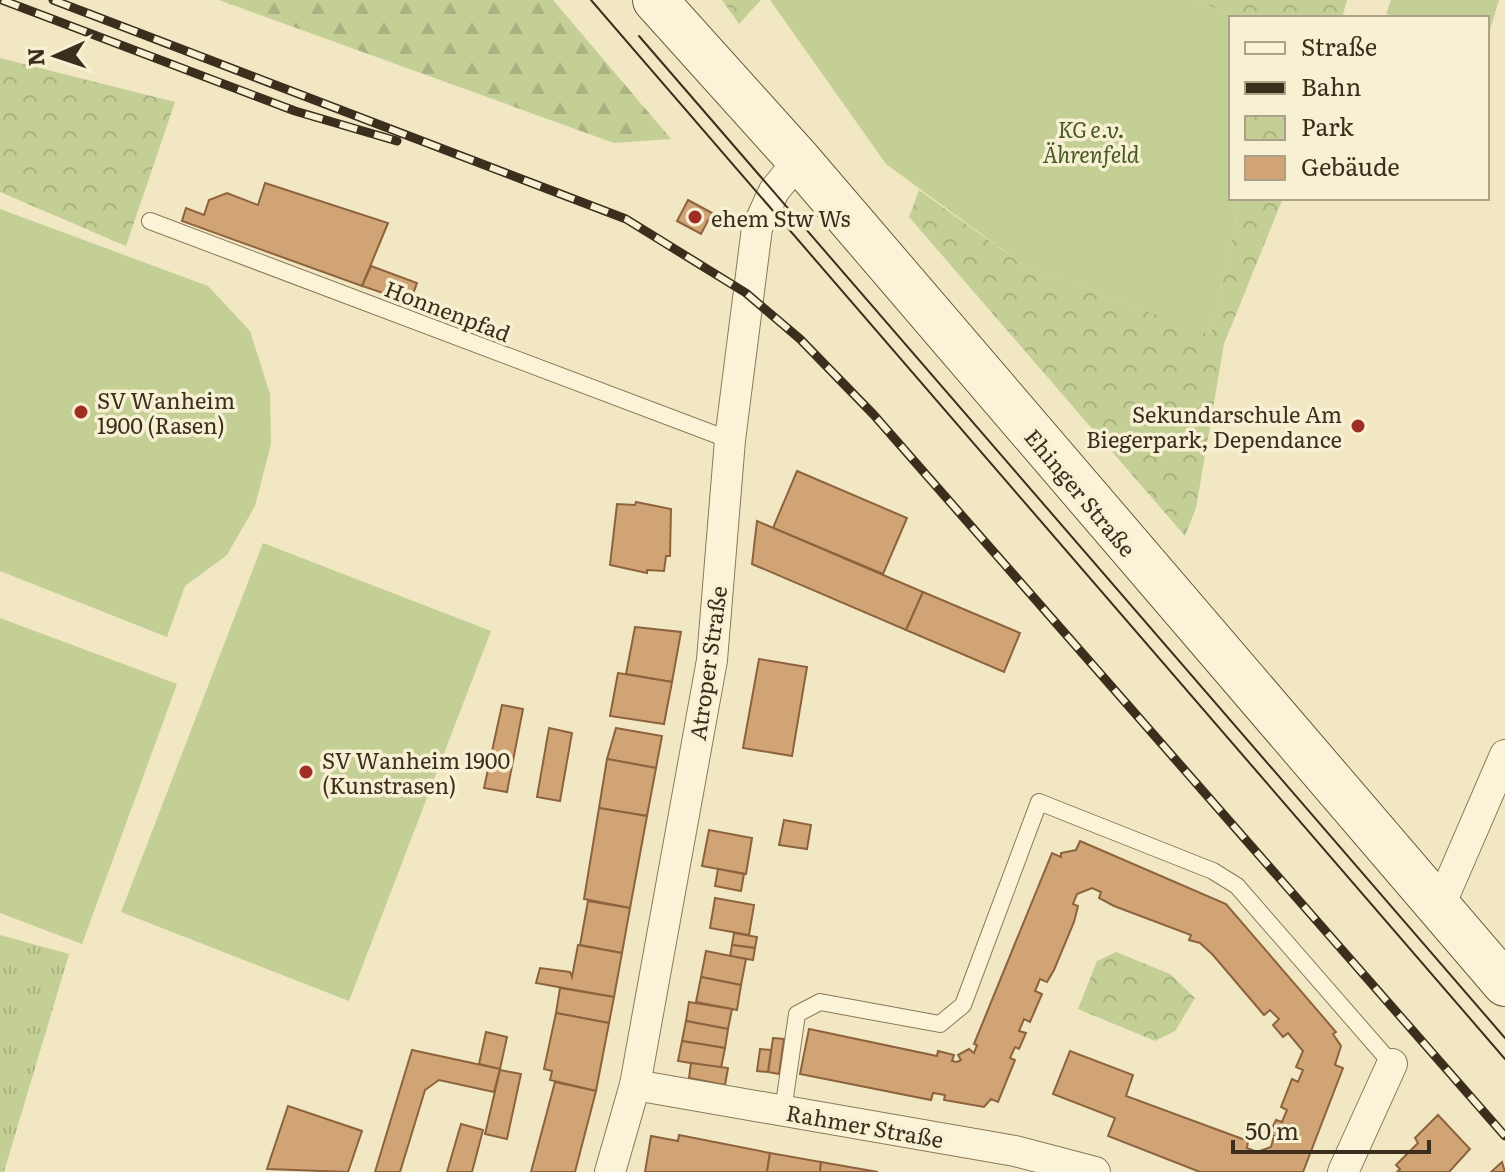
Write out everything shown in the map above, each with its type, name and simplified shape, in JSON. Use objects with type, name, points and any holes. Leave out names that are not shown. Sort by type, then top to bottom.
[{"type":"street","name":"Ehinger Straße","points":[[655,0],[799,160],[1438,910],[1505,984]]},
{"type":"street","name":"Atroper Straße","points":[[610,1172],[635,1085],[712,660],[730,440],[757,228],[774,191],[799,160]]},
{"type":"street","points":[[1438,910],[1495,815],[1505,755]]},
{"type":"street","points":[[1343,1172],[1392,1064]]},
{"type":"street","name":"Rahmer Straße","points":[[635,1085],[1015,1151],[1095,1172]]},
{"type":"lane","name":"Honnenpfad","points":[[150,221],[730,440]]},
{"type":"lane","points":[[783,1111],[797,1014],[820,1002],[940,1024],[963,1005],[1039,802],[1213,871],[1237,886],[1392,1064]]},
{"type":"green space","points":[[219,0],[553,0],[671,139],[614,143]]},
{"type":"green space","points":[[722,0],[761,0],[739,24]]},
{"type":"green space","name":"KG e.v. Ährenfeld","points":[[770,0],[1195,0],[1232,16],[1229,16],[1229,200],[1241,200],[1211,335],[1026,267],[886,164]]},
{"type":"green space","points":[[1195,0],[1347,0],[1343,16],[1232,16]]},
{"type":"green space","points":[[1391,0],[1499,0],[1489,33],[1489,16],[1386,14]]},
{"type":"green space","points":[[0,58],[175,102],[126,246],[0,192]]},
{"type":"green space","points":[[919,190],[1026,267],[1211,334],[1241,200],[1282,200],[1224,344],[1196,508],[1185,536],[909,217]]},
{"type":"green space","points":[[0,209],[208,286],[250,331],[270,394],[271,444],[255,506],[227,555],[185,586],[167,637],[0,571]]},
{"type":"green space","name":"SV Wanheim 1900 (Kunstrasen)","points":[[263,543],[491,631],[349,1001],[121,912]]},
{"type":"green space","points":[[0,618],[177,684],[82,944],[0,913]]},
{"type":"green space","points":[[0,935],[69,954],[4,1172],[0,1172]]},
{"type":"green space","points":[[1116,952],[1170,974],[1195,998],[1175,1031],[1155,1041],[1078,1009],[1097,961]]},
{"type":"building","points":[[265,183],[388,223],[362,286],[182,221],[186,208],[204,215],[209,200],[227,193],[258,205]]},
{"type":"building","name":"ehem Stw Ws","points":[[688,200],[712,213],[701,234],[677,221]]},
{"type":"building","points":[[371,266],[417,283],[410,302],[362,286]]},
{"type":"building","points":[[797,471],[907,518],[883,574],[773,528]]},
{"type":"building","points":[[636,502],[671,509],[670,556],[666,556],[664,571],[647,570],[647,573],[610,565],[617,504],[635,505]]},
{"type":"building","points":[[757,521],[923,592],[906,630],[752,564]]},
{"type":"building","points":[[923,592],[1020,633],[1004,672],[906,630]]},
{"type":"building","points":[[635,627],[681,632],[672,682],[626,674]]},
{"type":"building","points":[[759,659],[807,667],[792,756],[743,748]]},
{"type":"building","points":[[618,673],[672,682],[664,724],[610,716]]},
{"type":"building","points":[[502,705],[523,709],[507,792],[484,788]]},
{"type":"building","points":[[549,728],[572,733],[560,801],[537,797]]},
{"type":"building","points":[[616,728],[662,736],[656,768],[607,759]]},
{"type":"building","points":[[607,759],[656,768],[647,816],[599,808]]},
{"type":"building","points":[[599,808],[647,816],[630,908],[584,899]]},
{"type":"building","points":[[784,820],[811,825],[807,849],[779,845]]},
{"type":"building","points":[[709,830],[752,838],[746,874],[702,866]]},
{"type":"building","points":[[1080,841],[1226,904],[1336,1032],[1333,1034],[1341,1046],[1335,1065],[1343,1068],[1303,1172],[1200,1172],[1108,1136],[1115,1118],[1053,1094],[1070,1051],[1133,1075],[1126,1096],[1248,1141],[1247,1148],[1257,1152],[1271,1147],[1274,1136],[1269,1134],[1276,1120],[1282,1122],[1287,1110],[1281,1107],[1292,1079],[1298,1082],[1303,1070],[1296,1067],[1303,1051],[1288,1033],[1283,1037],[1273,1025],[1279,1019],[1270,1010],[1264,1015],[1213,955],[1200,943],[1189,940],[1191,935],[1114,906],[1099,898],[1101,892],[1092,888],[1077,894],[1073,904],[1078,906],[1074,922],[1047,982],[1040,979],[1035,991],[1042,994],[1030,1022],[1024,1019],[1019,1031],[1026,1033],[1019,1049],[1015,1047],[1010,1058],[1015,1060],[998,1102],[991,1099],[984,1107],[944,1100],[945,1095],[933,1093],[931,1100],[800,1074],[809,1029],[937,1056],[938,1051],[954,1055],[952,1061],[957,1062],[961,1060],[958,1055],[969,1049],[974,1053],[977,1045],[974,1044],[1052,853],[1061,857],[1061,853],[1076,850]]},
{"type":"building","points":[[718,869],[744,874],[741,891],[715,886]]},
{"type":"building","points":[[715,898],[754,905],[749,935],[710,928]]},
{"type":"building","points":[[588,901],[630,908],[622,953],[580,945]]},
{"type":"building","points":[[734,933],[757,937],[755,948],[732,945]]},
{"type":"building","points":[[578,945],[622,953],[614,997],[536,983],[540,968],[570,972],[572,977]]},
{"type":"building","points":[[732,945],[755,948],[753,960],[730,956]]},
{"type":"building","points":[[706,951],[746,959],[741,985],[701,977]]},
{"type":"building","points":[[701,977],[741,985],[737,1010],[696,1002]]},
{"type":"building","points":[[560,988],[614,997],[609,1023],[556,1013]]},
{"type":"building","points":[[689,1002],[732,1009],[728,1029],[686,1021]]},
{"type":"building","points":[[556,1013],[609,1023],[596,1091],[550,1080],[552,1071],[544,1069]]},
{"type":"building","points":[[686,1021],[728,1029],[725,1048],[682,1041]]},
{"type":"building","points":[[486,1032],[507,1037],[500,1069],[479,1064]]},
{"type":"building","points":[[773,1038],[784,1039],[779,1074],[768,1072]]},
{"type":"building","points":[[682,1041],[725,1048],[721,1068],[678,1061]]},
{"type":"building","points":[[760,1049],[771,1050],[768,1072],[757,1071]]},
{"type":"building","points":[[412,1050],[500,1069],[494,1092],[439,1080],[425,1090],[400,1172],[375,1172]]},
{"type":"building","points":[[691,1063],[728,1068],[725,1085],[689,1078]]},
{"type":"building","points":[[500,1070],[521,1074],[507,1139],[485,1134]]},
{"type":"building","points":[[555,1082],[596,1091],[575,1172],[531,1172]]},
{"type":"building","points":[[288,1106],[362,1131],[348,1172],[267,1169]]},
{"type":"building","points":[[1438,1115],[1470,1149],[1449,1172],[1397,1172],[1400,1169],[1396,1165],[1418,1143],[1415,1138]]},
{"type":"building","points":[[461,1124],[483,1130],[472,1172],[447,1172]]},
{"type":"building","points":[[679,1135],[770,1153],[767,1172],[645,1172],[651,1136],[678,1141]]},
{"type":"building","points":[[770,1153],[821,1162],[820,1172],[767,1172]]},
{"type":"building","points":[[821,1162],[878,1172],[820,1172]]},
{"type":"building","points":[[1502,1162],[1505,1172],[1491,1172]]},
{"type":"tram line","points":[[591,0],[1505,1059]]},
{"type":"tram line","points":[[639,36],[1505,1038]]},
{"type":"railway","points":[[2,0],[295,111],[397,141]]},
{"type":"railway","points":[[53,0],[626,219],[746,293],[800,339],[873,414],[1505,1136]]},
{"type":"place","name":"ehem Stw Ws","points":[[695,217]]},
{"type":"place","name":"SV Wanheim 1900 (Rasen)","points":[[81,412]]},
{"type":"place","name":"Sekundarschule Am Biegerpark, Dependance","points":[[1358,426]]},
{"type":"place","name":"SV Wanheim 1900 (Kunstrasen)","points":[[306,772]]}]
